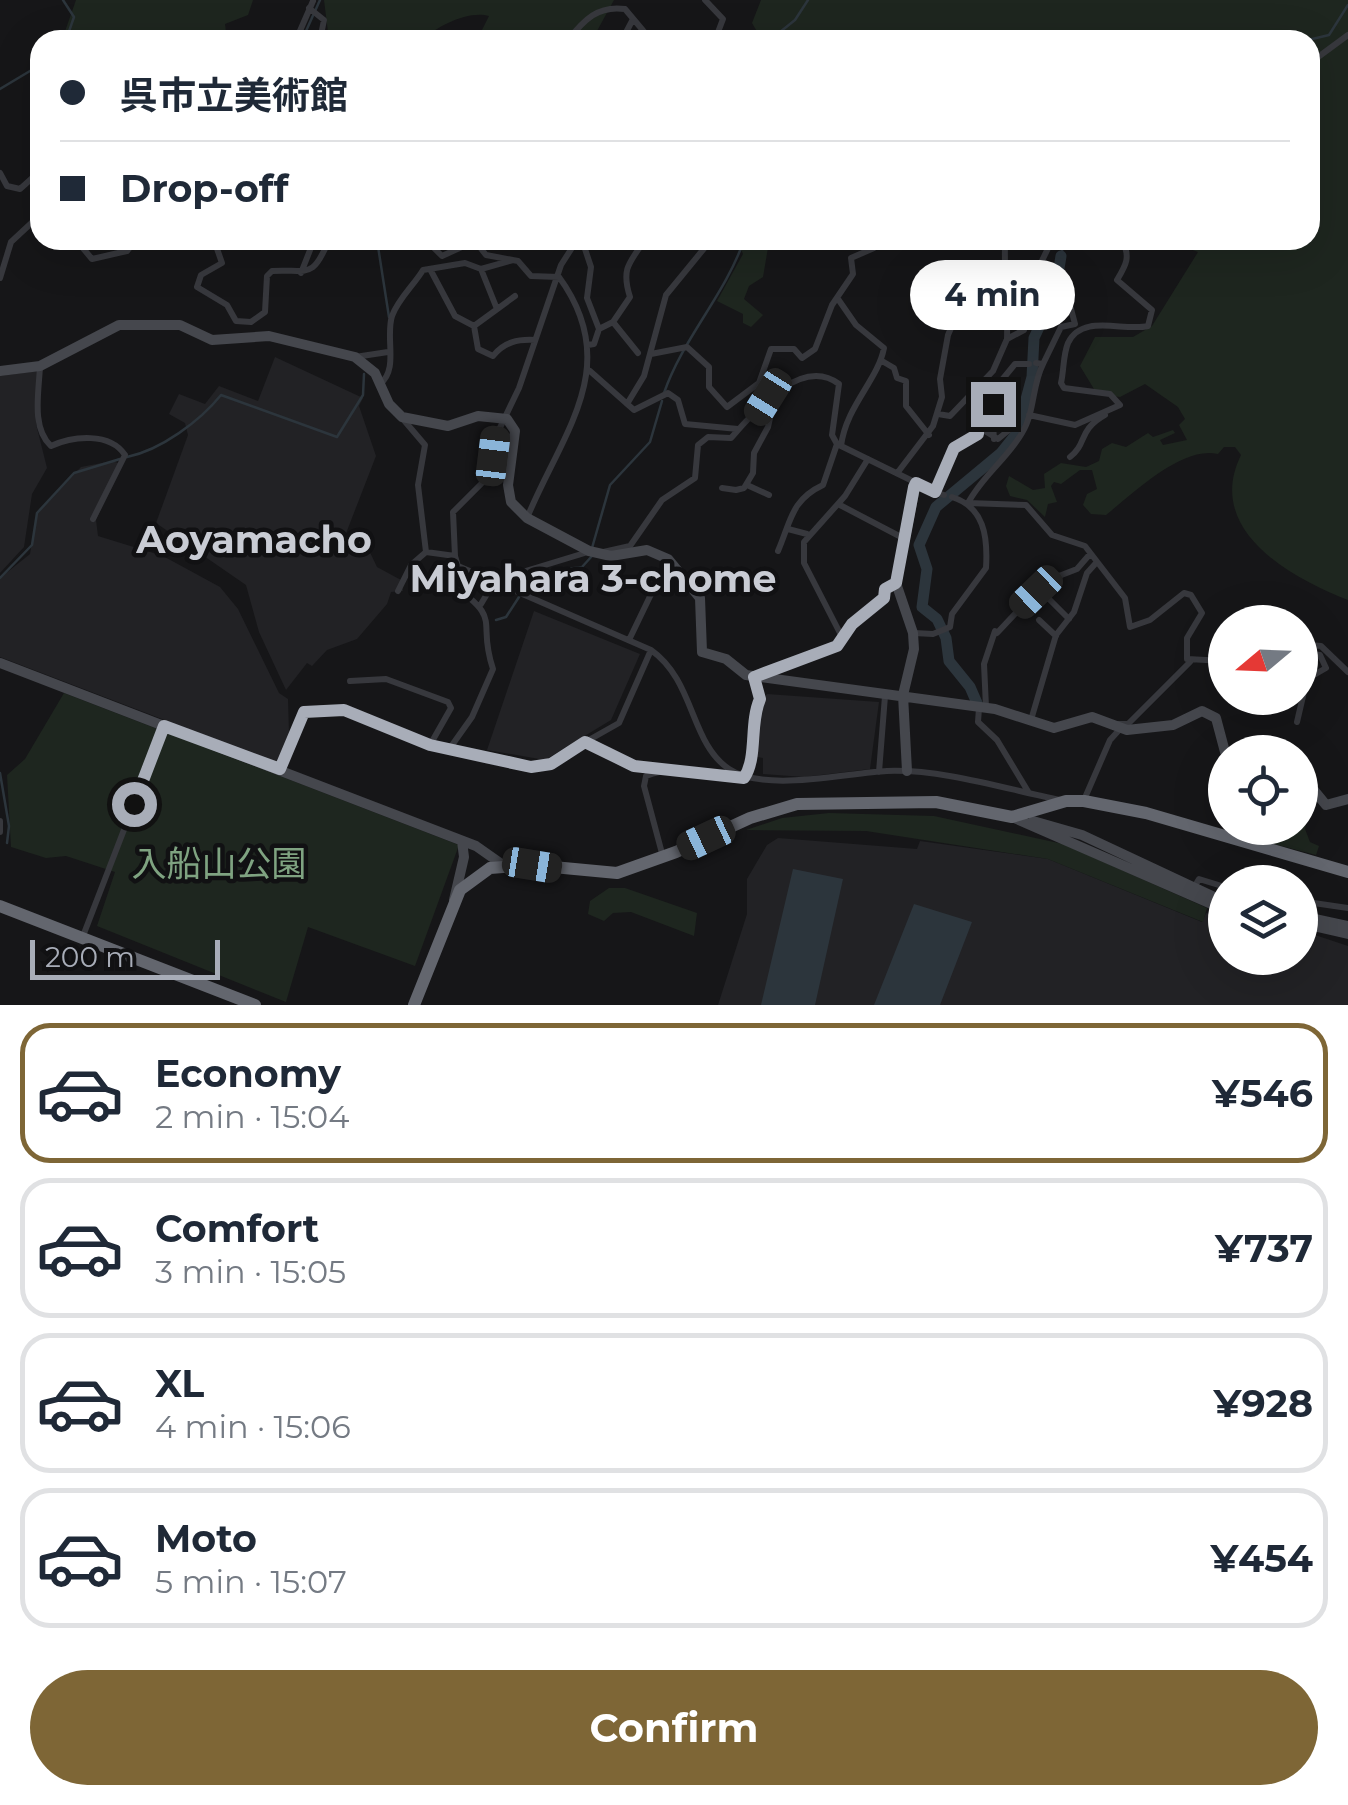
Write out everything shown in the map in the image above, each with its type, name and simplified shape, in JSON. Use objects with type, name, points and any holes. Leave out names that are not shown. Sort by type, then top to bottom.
[{"type":"highway","points":[[414,1005],[454,900],[478,875],[504,865],[617,873],[750,818],[797,804],[936,802],[1012,817],[1066,801],[1084,801],[1146,813],[1348,872]]},
{"type":"highway","points":[[0,906],[255,1005]]},
{"type":"street","points":[[705,0],[723,19],[719,30]]},
{"type":"street","points":[[300,30],[311,5],[324,20],[322,30]]},
{"type":"street","points":[[578,30],[596,12],[621,8],[641,30]]},
{"type":"street","points":[[627,30],[632,21]]},
{"type":"street","points":[[1320,56],[1348,35]]},
{"type":"street","points":[[0,173],[7,186],[20,190],[30,180]]},
{"type":"street","points":[[0,278],[11,242],[30,224]]},
{"type":"street","points":[[84,250],[92,259],[127,250]]},
{"type":"street","points":[[217,250],[222,263],[201,276],[197,287],[227,305],[236,321],[251,322],[265,312],[267,276],[272,272],[301,273],[316,268],[324,250]]},
{"type":"street","points":[[301,273],[310,250]]},
{"type":"street","points":[[482,250],[486,255],[514,260],[531,276],[559,276]]},
{"type":"street","points":[[450,748],[472,718],[492,669],[488,654],[490,623],[482,604],[451,584],[458,566],[454,512],[492,474],[496,436],[507,419],[561,265],[572,250]]},
{"type":"street","points":[[584,250],[591,268],[587,298],[599,329],[594,344],[588,344]]},
{"type":"street","points":[[599,329],[613,322],[630,298],[624,276],[626,265],[637,250]]},
{"type":"street","points":[[627,404],[644,376],[666,295],[703,250]]},
{"type":"street","points":[[651,354],[687,347],[695,359],[709,367],[709,387],[727,407],[759,383],[772,349],[794,349],[802,358],[815,349],[853,274],[852,258],[870,250]]},
{"type":"street","points":[[938,414],[950,416],[984,382],[1007,339],[1010,304],[1002,269],[1004,250]]},
{"type":"street","points":[[1007,339],[1028,323],[1038,269],[1047,250]]},
{"type":"street","points":[[1070,458],[1088,424],[1120,405],[1119,398],[1064,388],[1060,383],[1068,344],[1080,331],[1106,324],[1129,331],[1148,326],[1152,310],[1146,300],[1118,280],[1127,264],[1127,250]]},
{"type":"street","points":[[380,384],[388,378],[392,317],[429,268],[465,262],[481,269],[514,260]]},
{"type":"street","points":[[429,268],[455,316],[474,326]]},
{"type":"street","points":[[481,269],[497,309]]},
{"type":"street","points":[[527,518],[552,458],[578,416],[590,370],[588,344],[575,301],[559,276]]},
{"type":"street","points":[[898,472],[929,435],[938,414],[948,335],[970,284],[963,279]]},
{"type":"street","points":[[474,326],[516,296]]},
{"type":"street","points":[[778,551],[797,500],[823,485],[829,476],[857,396],[882,360],[884,348],[856,325],[838,299]]},
{"type":"street","points":[[968,502],[985,473],[1014,446],[1029,415],[1036,363],[1060,327],[1075,324],[1070,305]]},
{"type":"street","points":[[613,322],[638,353]]},
{"type":"street","points":[[0,371],[40,366],[127,323],[180,325],[212,340],[268,336],[355,357],[368,364],[425,445],[418,485],[426,552]]},
{"type":"street","points":[[474,326],[478,348],[493,356],[500,347],[518,339],[535,340]]},
{"type":"street","points":[[355,357],[388,352]]},
{"type":"street","points":[[882,360],[894,368],[897,378],[906,381],[906,406],[929,435]]},
{"type":"street","points":[[935,492],[954,448],[978,434],[979,412],[1015,364],[1036,363]]},
{"type":"street","points":[[40,366],[38,424],[45,441],[51,446],[66,440],[100,439],[114,442],[125,457],[94,520]]},
{"type":"street","points":[[590,370],[634,410],[668,393],[678,400],[685,424],[739,429]]},
{"type":"street","points":[[508,589],[518,572],[630,546],[662,500],[695,478],[698,445],[708,436],[731,438],[776,391],[818,376],[839,384],[832,435],[839,445],[935,492],[968,502],[1026,504],[1052,535],[1078,542],[1090,554],[1126,598],[1130,627],[1150,620],[1184,593],[1194,598],[1202,613],[1188,638],[1190,662]]},
{"type":"street","points":[[722,488],[736,490],[746,484],[776,391]]},
{"type":"street","points":[[991,397],[994,439]]},
{"type":"street","points":[[1029,415],[1075,425],[1091,415],[1106,414]]},
{"type":"street","points":[[402,417],[448,426],[478,416],[507,419]]},
{"type":"street","points":[[507,419],[514,431],[508,486],[511,502],[527,518],[594,553],[647,550],[668,559],[700,598],[702,652],[754,677],[982,708],[1062,729],[1092,717],[1118,727],[1165,727],[1202,711],[1216,718],[1221,735]]},
{"type":"street","points":[[978,426],[994,439],[1004,438],[1014,426]]},
{"type":"street","points":[[842,638],[804,563],[808,534],[838,504],[868,459]]},
{"type":"street","points":[[907,771],[903,695],[914,649],[913,633],[896,583],[916,483]]},
{"type":"street","points":[[746,484],[769,495]]},
{"type":"street","points":[[913,633],[943,630],[953,624],[952,614],[986,568],[980,515],[968,502]]},
{"type":"street","points":[[838,504],[903,538]]},
{"type":"street","points":[[788,529],[808,534]]},
{"type":"street","points":[[398,591],[410,565],[426,552],[455,556]]},
{"type":"street","points":[[1030,794],[997,740],[978,722],[984,664],[996,632],[1046,581],[1077,569],[1090,554]]},
{"type":"street","points":[[628,640],[668,559]]},
{"type":"street","points":[[1031,720],[1056,636],[1082,596],[1087,574],[1096,563]]},
{"type":"street","points":[[458,566],[651,650],[677,674],[712,755],[746,777]]},
{"type":"street","points":[[754,677],[837,646],[882,601],[885,589],[896,583]]},
{"type":"street","points":[[482,604],[490,589],[508,589]]},
{"type":"street","points":[[1048,598],[1069,619]]},
{"type":"street","points":[[1039,620],[1056,636]]},
{"type":"street","points":[[1318,646],[1348,672]]},
{"type":"street","points":[[280,769],[298,720],[304,712],[323,708],[385,724],[430,745],[542,767],[618,723],[651,650]]},
{"type":"street","points":[[1084,801],[1118,727],[1128,724],[1190,662],[1208,662]]},
{"type":"street","points":[[0,663],[462,841],[491,853],[504,865]]},
{"type":"street","points":[[746,777],[754,712],[760,699],[754,677]]},
{"type":"street","points":[[350,680],[386,679],[448,702],[451,708]]},
{"type":"street","points":[[430,745],[456,694]]},
{"type":"street","points":[[880,772],[884,696]]},
{"type":"street","points":[[1297,722],[1299,715]]},
{"type":"street","points":[[82,937],[164,726]]},
{"type":"street","points":[[585,742],[634,766],[714,772],[736,780],[907,771],[1066,801]]},
{"type":"street","points":[[663,857],[644,779],[650,773],[690,771]]},
{"type":"street","points":[[1318,798],[1326,806],[1348,799]]},
{"type":"street","points":[[1012,817],[1208,902]]},
{"type":"street","points":[[0,821],[0,832]]},
{"type":"street","points":[[454,900],[464,856],[462,841]]},
{"type":"street","points":[[1191,894],[1198,879],[1208,882]]},
{"type":"street","points":[[1191,894],[1208,898]]},
{"type":"street","points":[[1318,904],[1348,908]]},
{"type":"street","points":[[1318,922],[1348,926]]},
{"type":"street","points":[[1318,925],[1348,934]]},
{"type":"shaded area","points":[[275,357],[363,398],[359,406],[376,456],[345,536],[365,542],[377,567],[401,580],[403,591],[391,592],[387,604],[357,639],[327,650],[312,666],[307,663],[286,690],[259,632],[246,585],[156,523],[188,435],[185,423],[169,414],[179,394],[205,404],[219,386],[258,401]]},
{"type":"shaded area","points":[[38,371],[36,424],[47,468],[32,494],[24,547],[0,573],[0,376]]},
{"type":"shaded area","points":[[112,461],[121,464],[96,520],[98,536],[163,556],[220,587],[238,609],[279,693],[288,699],[289,733],[277,763],[0,657],[0,578],[30,554],[37,513],[81,467]]},
{"type":"shaded area","points":[[534,611],[640,654],[611,720],[545,760],[487,750]]},
{"type":"shaded area","points":[[767,694],[879,702],[870,769],[804,777],[763,774],[763,758],[752,756],[756,706]]},
{"type":"shaded area","points":[[778,838],[917,849],[920,841],[1048,859],[1202,922],[1208,913],[1208,975],[1318,975],[1318,936],[1348,946],[1348,1005],[718,1005],[747,914],[747,879],[767,845]]},
{"type":"shaded area","points":[[793,869],[843,879],[815,1005],[761,1005]]},
{"type":"shaded area","points":[[914,904],[972,922],[940,1005],[874,1005]]},
{"type":"green space","points":[[76,0],[253,0],[248,15],[225,24],[226,30],[66,30]]},
{"type":"green space","points":[[324,0],[614,0],[598,30],[482,30],[489,16],[472,15],[436,30],[328,30]]},
{"type":"green space","points":[[761,0],[1348,0],[1348,600],[1279,564],[1244,528],[1234,506],[1233,482],[1241,455],[1235,447],[1174,464],[1106,515],[1091,514],[1083,505],[1087,494],[1097,489],[1092,470],[1080,470],[1061,484],[1054,482],[1051,486],[1057,502],[1048,504],[1045,517],[1027,500],[1010,496],[1006,486],[1009,476],[1033,490],[1045,488],[1044,474],[1061,463],[1086,467],[1099,461],[1102,449],[1112,443],[1126,447],[1148,433],[1153,437],[1173,430],[1175,433],[1160,440],[1163,445],[1187,440],[1179,425],[1185,419],[1178,407],[1145,384],[1120,397],[1097,394],[1080,366],[1095,337],[1133,337],[1152,326],[1198,252],[1193,250],[1320,250],[1320,30],[756,30],[752,23]]},
{"type":"green space","points":[[741,250],[768,250],[763,277],[749,286],[744,299],[763,315],[751,327],[743,323],[743,314],[717,301],[743,254]]},
{"type":"green space","name":"入船山公園","points":[[64,693],[459,845],[415,966],[308,927],[286,1002],[97,926],[115,872],[66,856],[46,858],[11,847],[7,775],[25,759]]},
{"type":"green space","points":[[829,813],[934,816],[1063,844],[1207,908],[1203,922],[1048,859],[866,831],[746,830],[782,818]]},
{"type":"green space","points":[[1278,845],[1317,845],[1316,855]]},
{"type":"green space","points":[[609,888],[625,888],[697,913],[694,936],[631,912],[613,913],[604,921],[588,914],[590,901]]},
{"type":"waterway","points":[[63,0],[74,17],[69,30]]},
{"type":"waterway","points":[[306,30],[320,0]]},
{"type":"waterway","points":[[782,30],[795,20],[808,0]]},
{"type":"waterway","points":[[1320,37],[1329,35],[1348,5]]},
{"type":"waterway","points":[[0,89],[30,71]]},
{"type":"waterway","points":[[379,250],[389,317]]},
{"type":"waterway","points":[[664,393],[740,250]]},
{"type":"waterway","points":[[1061,256],[1062,250]]},
{"type":"waterway","points":[[977,703],[970,687],[949,661],[946,638],[937,619],[922,607],[927,569],[919,545],[936,507],[1001,453],[1017,433],[1032,377],[1034,338],[1055,293],[1061,256]]},
{"type":"waterway","points":[[127,457],[179,433],[221,395],[337,437],[363,395],[364,374]]},
{"type":"waterway","points":[[592,548],[610,485],[650,442],[662,401]]},
{"type":"waterway","points":[[0,578],[32,545],[37,513],[74,473],[120,459]]},
{"type":"waterway","points":[[524,590],[545,572],[582,567],[592,556]]},
{"type":"waterway","points":[[496,620],[506,617],[519,597]]},
{"type":"waterway","points":[[0,773],[9,826],[7,843]]},
{"type":"district","name":"Aoyamacho","points":[[254,539]]},
{"type":"district","name":"Miyahara 3-chome","points":[[593,578]]},
{"type":"route","points":[[134,804],[164,726],[280,769],[298,720],[304,712],[323,708],[344,710],[385,724],[430,745],[531,767],[551,764],[585,742],[634,766],[714,772],[730,780],[744,778],[752,761],[750,742],[760,699],[754,677],[837,646],[852,624],[865,618],[884,598],[885,589],[896,583],[916,483],[935,492],[954,448],[978,434],[979,412],[991,397],[993,404]]}]
